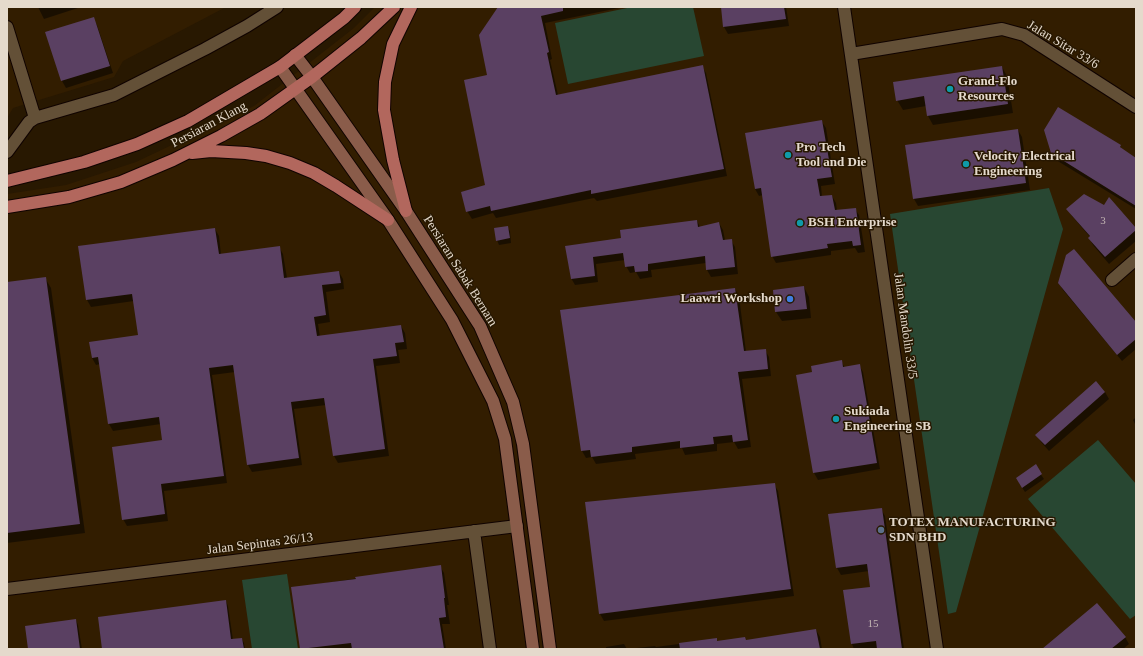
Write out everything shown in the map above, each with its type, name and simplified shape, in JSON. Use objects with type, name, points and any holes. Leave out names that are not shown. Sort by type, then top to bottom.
[{"type":"main road","name":"Persiaran Klang","points":[[7,181],[84,162],[137,144],[188,121],[280,67],[344,18],[355,7]]},
{"type":"main road","name":"Persiaran Klang","points":[[7,207],[69,197],[121,182],[183,155],[221,136],[260,114],[312,77],[361,38],[394,7]]},
{"type":"main road","points":[[406,211],[393,160],[384,110],[384,82],[393,44],[411,7]]},
{"type":"main road","points":[[183,155],[211,151],[246,153],[290,162],[314,173],[336,186],[388,220]]},
{"type":"street","points":[[7,152],[29,122],[35,118],[114,95],[205,49],[247,26],[277,7]]},
{"type":"street","name":"Jalan Mandolin 33/5","points":[[844,7],[937,649]]},
{"type":"street","points":[[7,27],[35,118]]},
{"type":"street","name":"Jalan Sitar 33/6","points":[[851,54],[1002,29],[1024,35],[1136,107]]},
{"type":"street","name":"Persiaran Sabak Bernam","points":[[295,55],[406,211],[480,326],[513,402],[523,444],[550,649]]},
{"type":"street","points":[[280,67],[388,220],[452,320],[493,401],[506,439],[533,649]]},
{"type":"street","points":[[1112,280],[1136,259]]},
{"type":"street","name":"Jalan Sepintas 26/13","points":[[7,589],[517,526]]},
{"type":"street","points":[[474,531],[490,649]]},
{"type":"shaded area","points":[[7,7],[226,7],[123,61],[114,77],[13,108],[7,118]]},
{"type":"shaded area","points":[[375,7],[1136,7],[1136,649],[7,649],[7,194],[66,185],[136,162],[254,106],[354,28]]},
{"type":"green space","points":[[632,7],[693,7],[704,56],[568,84],[555,23]]},
{"type":"green space","points":[[1049,188],[1063,229],[956,612],[948,614],[890,214]]},
{"type":"green space","points":[[1098,440],[1136,484],[1136,615],[1130,619],[1028,499]]},
{"type":"green space","points":[[287,574],[298,649],[252,649],[242,580]]},
{"type":"building","points":[[498,7],[563,7],[563,11],[541,16],[556,95],[703,65],[724,169],[591,194],[591,190],[491,211],[490,206],[466,212],[461,192],[485,185],[464,80],[487,75],[479,35]]},
{"type":"building","points":[[721,7],[784,7],[786,19],[723,27]]},
{"type":"building","points":[[94,17],[110,66],[61,81],[45,32]]},
{"type":"building","name":"Grand-Flo Resources","points":[[1002,66],[1008,104],[927,116],[924,96],[896,101],[893,82]]},
{"type":"building","points":[[1058,107],[1121,145],[1120,147],[1136,158],[1136,206],[1051,153],[1044,130]]},
{"type":"building","points":[[822,120],[832,177],[817,179],[820,196],[832,195],[835,210],[856,208],[861,245],[853,246],[852,241],[827,244],[828,248],[771,257],[761,188],[755,189],[745,133]]},
{"type":"building","name":"Velocity Electrical Engineering","points":[[1018,129],[1026,183],[913,199],[905,145]]},
{"type":"building","points":[[1084,194],[1104,205],[1109,197],[1136,228],[1136,230],[1105,257],[1088,238],[1090,236],[1066,209]]},
{"type":"building","points":[[697,220],[698,227],[719,222],[723,240],[732,239],[735,267],[706,270],[705,256],[648,264],[648,271],[635,272],[634,266],[625,267],[623,253],[593,257],[595,276],[571,279],[565,246],[621,238],[620,230]]},
{"type":"building","points":[[508,226],[510,238],[496,241],[494,228]]},
{"type":"building","points":[[215,228],[219,254],[280,246],[284,278],[339,271],[341,283],[322,285],[326,315],[314,317],[317,336],[401,325],[404,342],[395,343],[397,356],[373,359],[385,449],[333,456],[324,398],[291,402],[299,458],[247,465],[233,365],[209,368],[224,476],[161,484],[165,514],[122,520],[112,447],[162,440],[159,417],[108,424],[98,357],[92,358],[89,342],[138,335],[132,294],[86,300],[78,246]]},
{"type":"building","points":[[1074,249],[1136,322],[1136,339],[1117,355],[1058,283],[1066,255]]},
{"type":"building","points":[[46,277],[80,524],[7,533],[7,282]]},
{"type":"building","name":"Laawri Workshop","points":[[804,286],[807,309],[775,312],[773,290]]},
{"type":"building","points":[[735,288],[744,351],[766,349],[768,369],[738,372],[748,440],[733,442],[732,435],[713,437],[714,444],[680,448],[680,441],[632,447],[632,452],[591,457],[590,450],[581,451],[560,310]]},
{"type":"building","name":"Sukiada Engineering SB","points":[[842,360],[843,367],[860,364],[877,463],[813,473],[796,375],[812,372],[811,366]]},
{"type":"building","points":[[1096,381],[1105,392],[1045,445],[1035,435]]},
{"type":"building","points":[[1036,464],[1042,474],[1022,488],[1016,478]]},
{"type":"building","points":[[775,483],[791,589],[599,614],[585,502]]},
{"type":"building","points":[[882,508],[902,649],[877,649],[876,641],[851,644],[843,590],[870,587],[867,564],[836,568],[828,514]]},
{"type":"building","points":[[441,565],[446,617],[439,618],[444,649],[352,649],[351,643],[300,649],[291,587],[356,579],[355,577]]},
{"type":"building","points":[[226,600],[231,639],[242,638],[244,649],[102,649],[98,617]]},
{"type":"building","points":[[1097,603],[1126,637],[1111,649],[1042,649]]},
{"type":"building","points":[[76,619],[80,649],[28,649],[25,626]]},
{"type":"building","points":[[816,629],[820,649],[680,649],[679,643],[717,638],[717,641],[745,637],[746,640]]},
{"type":"place","name":"Grand-Flo Resources","points":[[950,89]]},
{"type":"place","name":"Pro Tech Tool and Die","points":[[788,155]]},
{"type":"place","name":"Velocity Electrical Engineering","points":[[966,164]]},
{"type":"place","name":"BSH Enterprise","points":[[800,223]]},
{"type":"place","name":"Laawri Workshop","points":[[790,299]]},
{"type":"place","name":"Sukiada Engineering SB","points":[[836,419]]},
{"type":"place","name":"TOTEX MANUFACTURING SDN BHD","points":[[881,530]]}]
